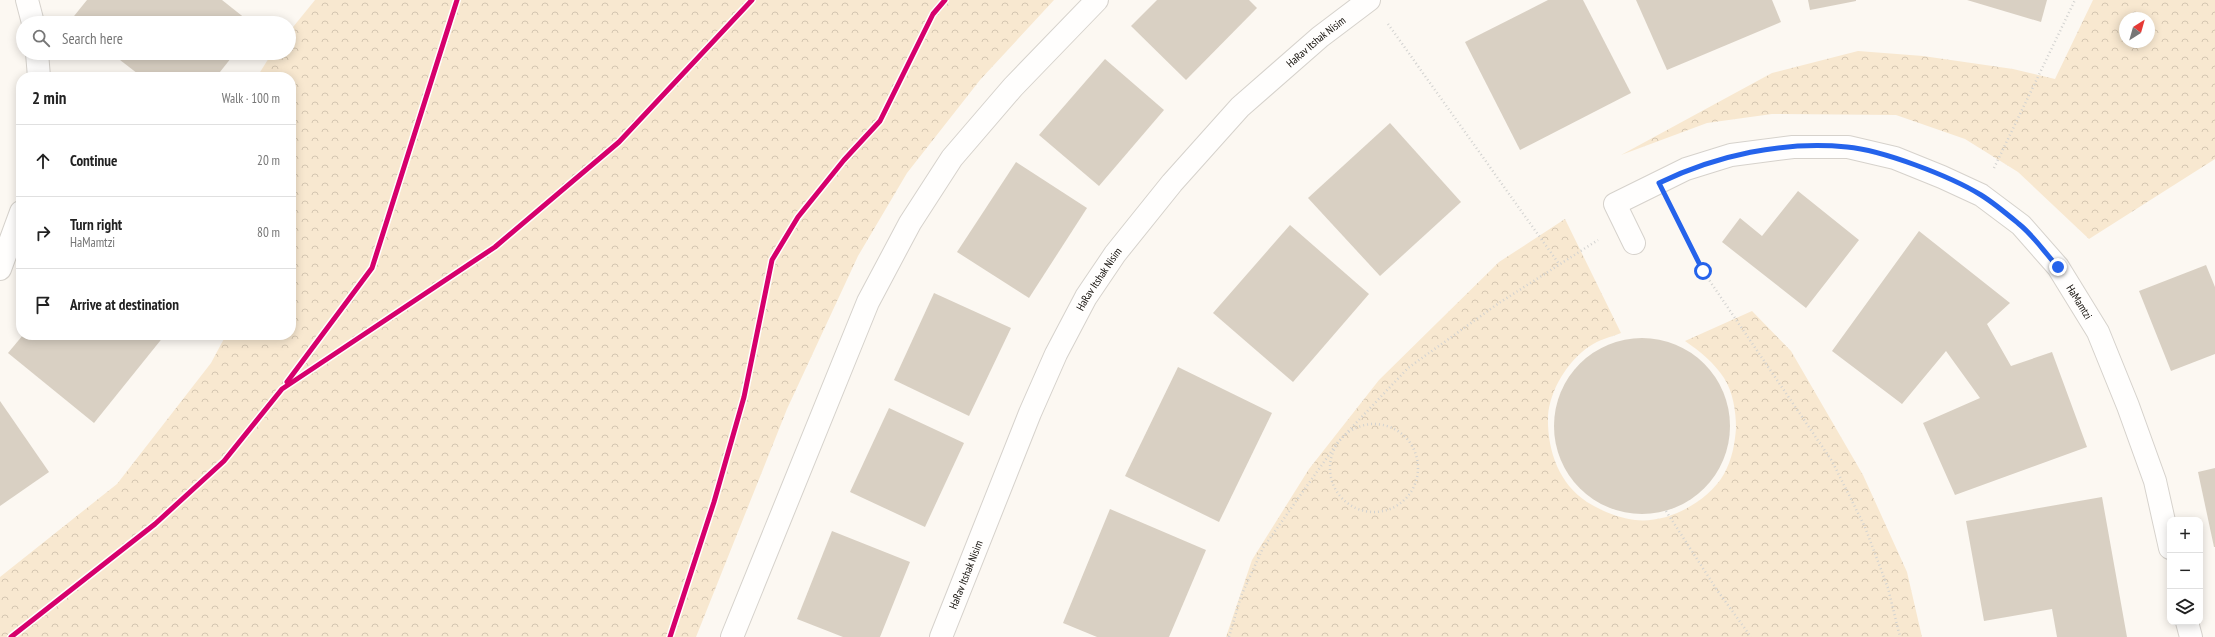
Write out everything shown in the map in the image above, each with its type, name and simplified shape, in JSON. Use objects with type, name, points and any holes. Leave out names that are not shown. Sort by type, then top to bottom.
[{"type":"street","points":[[27,0],[31,16]]},
{"type":"street","points":[[732,637],[868,302],[910,223],[952,158],[1013,87],[1097,0]]},
{"type":"street","name":"HaRav Itshak Nisim","points":[[941,637],[1030,413],[1056,354],[1086,298],[1115,254],[1172,183],[1240,107],[1320,37],[1369,0]]},
{"type":"street","points":[[38,60],[39,72]]},
{"type":"street","name":"HaMamtzi","points":[[1634,243],[1615,204],[1686,169],[1731,155],[1793,147],[1848,147],[1895,158],[1981,195],[2021,225],[2058,267],[2098,332],[2128,406],[2155,481],[2167,535]]},
{"type":"street","points":[[0,268],[16,225]]},
{"type":"street","points":[[2188,625],[2191,637]]},
{"type":"path","points":[[1981,195],[2075,0]]},
{"type":"path","points":[[1385,19],[1559,264]]},
{"type":"path","points":[[1659,183],[1703,271],[1832,461],[1865,527],[1888,588],[1900,637]]},
{"type":"path","points":[[1229,637],[1241,596],[1263,548],[1338,442],[1344,435],[1358,427],[1372,424],[1388,426],[1401,433],[1414,449],[1418,464],[1417,479],[1410,493],[1397,506],[1383,511],[1367,511],[1353,506],[1343,499],[1334,486],[1330,472],[1332,456],[1338,442],[1408,368],[1499,303],[1624,224]]},
{"type":"path","points":[[1666,511],[1717,590],[1751,637]]},
{"type":"green space","points":[[315,0],[1054,0],[980,80],[907,173],[858,256],[787,409],[696,637],[0,637],[0,577],[117,484],[211,363],[223,340],[296,340],[296,72],[260,72],[268,60],[296,60],[296,23]]},
{"type":"green space","points":[[2093,0],[2215,0],[2215,159],[2089,239],[2018,172],[1965,139],[1896,115],[1772,114],[1707,123],[1621,155],[1772,73],[1858,51],[1923,56],[2013,69],[2055,79]]},
{"type":"green space","points":[[1565,219],[1621,333],[1597,342],[1574,359],[1556,386],[1552,396],[1549,406],[1548,428],[1552,453],[1556,464],[1569,485],[1587,502],[1598,508],[1616,516],[1635,520],[1647,520],[1673,515],[1686,509],[1708,494],[1724,474],[1731,457],[1736,428],[1735,408],[1730,389],[1716,367],[1685,341],[1752,311],[1791,351],[1863,475],[1907,572],[1922,637],[1226,637],[1252,560],[1309,469],[1379,380],[1499,262]]},
{"type":"building","points":[[87,0],[222,0],[242,16],[74,16]]},
{"type":"building","points":[[1157,0],[1249,0],[1257,8],[1186,80],[1131,26]]},
{"type":"building","points":[[1548,0],[1583,0],[1631,93],[1520,150],[1465,42]]},
{"type":"building","points":[[1636,0],[1772,0],[1781,22],[1667,70]]},
{"type":"building","points":[[1808,0],[1856,0],[1856,1],[1810,10]]},
{"type":"building","points":[[1967,0],[2047,0],[2041,22]]},
{"type":"building","points":[[1105,59],[1164,110],[1099,186],[1039,135]]},
{"type":"building","points":[[120,60],[229,60],[220,72],[136,72]]},
{"type":"building","points":[[1390,123],[1461,202],[1380,276],[1308,198]]},
{"type":"building","points":[[1016,162],[1087,208],[1029,298],[957,252]]},
{"type":"building","points":[[1798,191],[1859,240],[1806,308],[1722,242],[1740,218],[1762,236]]},
{"type":"building","points":[[1290,225],[1369,294],[1293,382],[1213,313]]},
{"type":"building","points":[[1919,231],[2010,303],[1987,324],[2011,366],[2052,352],[2087,447],[1955,495],[1923,423],[1980,398],[1946,351],[1902,404],[1832,351]]},
{"type":"building","points":[[2206,265],[2215,287],[2215,354],[2171,371],[2139,291]]},
{"type":"building","points":[[934,293],[1011,328],[969,416],[894,380]]},
{"type":"building","points":[[1633,338],[1651,338],[1668,342],[1683,348],[1698,358],[1710,370],[1720,385],[1726,400],[1730,417],[1730,435],[1726,452],[1720,467],[1710,482],[1698,494],[1683,504],[1668,510],[1651,514],[1633,514],[1616,510],[1601,504],[1586,494],[1574,482],[1564,467],[1558,452],[1554,435],[1554,417],[1558,400],[1564,385],[1574,370],[1586,358],[1601,348],[1616,342]]},
{"type":"building","points":[[19,340],[161,340],[94,423],[8,353]]},
{"type":"building","points":[[1178,367],[1272,413],[1219,522],[1125,476]]},
{"type":"building","points":[[0,401],[49,472],[0,506]]},
{"type":"building","points":[[889,408],[964,443],[925,527],[850,492]]},
{"type":"building","points":[[2215,468],[2215,547],[2214,547],[2198,472]]},
{"type":"building","points":[[2102,497],[2127,637],[2057,637],[2052,609],[1984,621],[1966,521]]},
{"type":"building","points":[[1110,509],[1206,550],[1169,637],[1097,637],[1063,623]]},
{"type":"building","points":[[832,531],[910,562],[880,637],[843,637],[797,619]]},
{"type":"cycle path","points":[[287,382],[372,268],[457,0]]},
{"type":"cycle path","points":[[11,637],[155,524],[224,461],[282,389],[495,247],[619,142],[752,0]]},
{"type":"cycle path","points":[[670,637],[714,502],[744,397],[772,260],[798,217],[844,160],[880,121],[933,14],[945,0]]},
{"type":"route","points":[[1703,271],[1659,183],[1686,169],[1731,155],[1793,147],[1848,147],[1895,158],[1942,177],[1981,195],[2021,225],[2058,267]]}]
